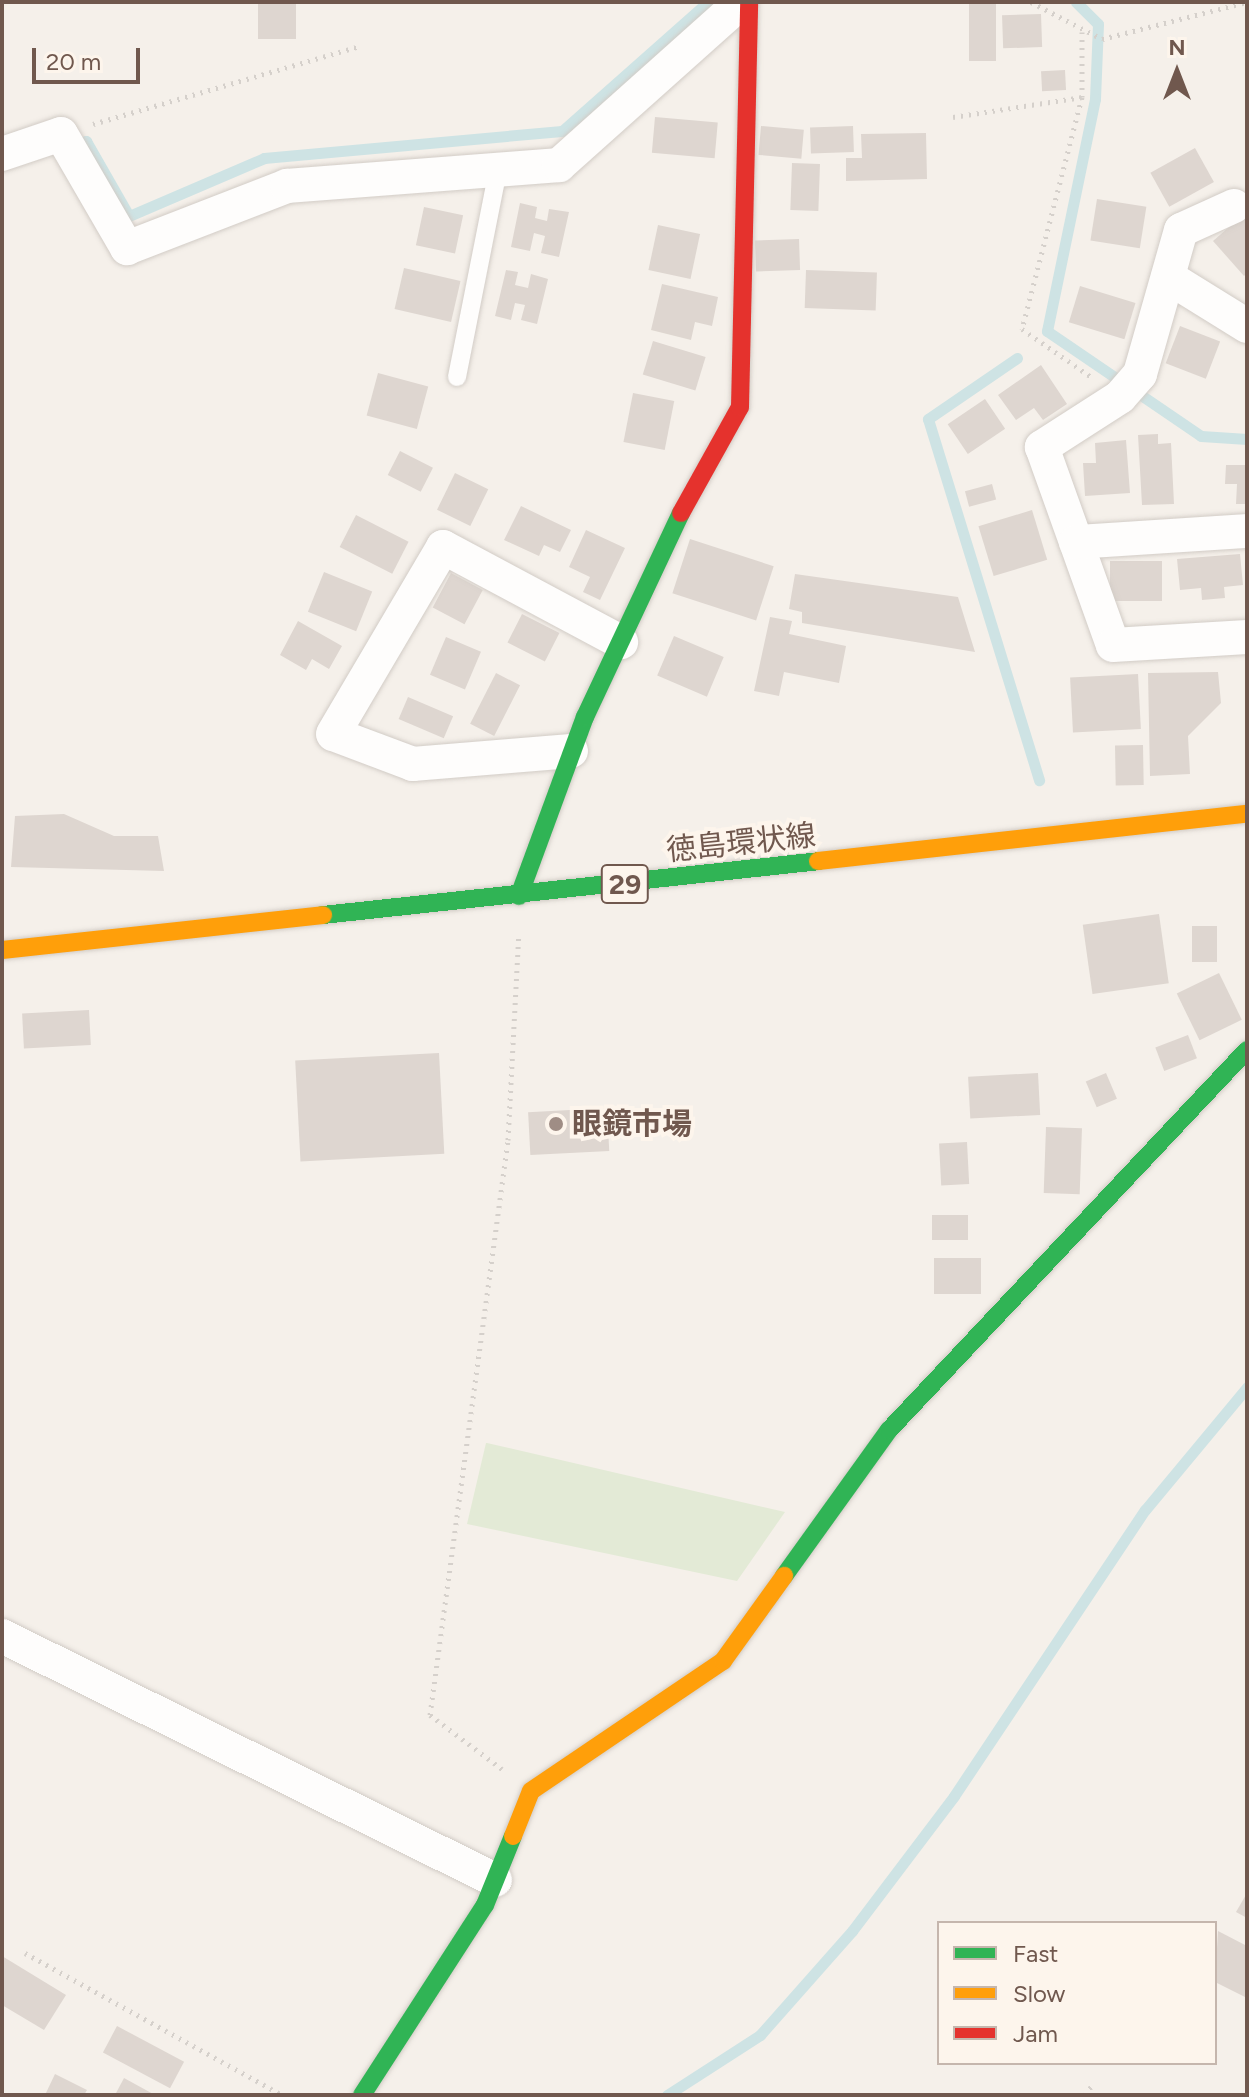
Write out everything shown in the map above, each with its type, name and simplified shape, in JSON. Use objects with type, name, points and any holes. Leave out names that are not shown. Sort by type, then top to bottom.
[{"type":"street","points":[[2,154],[61,134],[127,248],[287,186],[559,165],[741,2]]},
{"type":"street","points":[[519,896],[571,751],[621,642],[740,407],[749,2]]},
{"type":"street","points":[[1234,206],[1181,230],[1130,386],[1042,447],[1113,645],[1247,637]]},
{"type":"street","points":[[1168,277],[1247,326]]},
{"type":"street","points":[[1076,542],[1247,531]]},
{"type":"street","points":[[571,751],[413,764],[333,734],[443,547],[621,642]]},
{"type":"street","name":"徳島環状線","points":[[2,950],[519,896],[1247,814]]},
{"type":"street","points":[[367,2094],[422,2011],[495,1880],[531,1791],[723,1661],[889,1430],[1247,1050]]},
{"type":"street","points":[[2,1636],[495,1880]]},
{"type":"lane","points":[[457,377],[498,170]]},
{"type":"path","points":[[1031,2],[1082,32],[1102,39],[1247,2]]},
{"type":"path","points":[[1082,32],[1082,97],[1022,329],[1130,386]]},
{"type":"path","points":[[61,134],[357,47]]},
{"type":"path","points":[[953,117],[1082,97]]},
{"type":"path","points":[[519,896],[508,1140],[430,1715],[531,1791]]},
{"type":"path","points":[[25,1953],[282,2095]]},
{"type":"path","points":[[1085,2095],[1093,2084]]},
{"type":"green space","points":[[486,1443],[785,1512],[737,1581],[467,1524]]},
{"type":"building","points":[[258,2],[296,2],[296,39],[258,39]]},
{"type":"building","points":[[969,4],[996,4],[996,61],[969,61]]},
{"type":"building","points":[[1041,14],[1042,47],[1003,48],[1002,15]]},
{"type":"building","points":[[1065,70],[1066,90],[1042,91],[1041,71]]},
{"type":"building","points":[[655,117],[718,122],[715,158],[652,153]]},
{"type":"building","points":[[761,126],[804,130],[801,159],[758,155]]},
{"type":"building","points":[[853,126],[854,152],[811,153],[810,128]]},
{"type":"building","points":[[926,133],[927,179],[846,181],[846,158],[862,158],[861,134]]},
{"type":"building","points":[[1195,148],[1214,182],[1169,207],[1150,173]]},
{"type":"building","points":[[792,163],[820,164],[818,211],[790,210]]},
{"type":"building","points":[[1097,199],[1146,207],[1140,248],[1090,240]]},
{"type":"building","points":[[520,203],[537,207],[535,218],[547,221],[549,209],[569,212],[559,257],[541,253],[545,236],[534,233],[530,251],[511,247]]},
{"type":"building","points":[[424,207],[463,215],[455,253],[416,245]]},
{"type":"building","points":[[1245,213],[1247,273],[1244,276],[1213,241]]},
{"type":"building","points":[[658,225],[700,234],[690,279],[648,270]]},
{"type":"building","points":[[799,239],[800,270],[756,272],[755,241]]},
{"type":"building","points":[[404,268],[461,281],[451,322],[395,309]]},
{"type":"building","points":[[506,270],[518,272],[515,285],[528,288],[531,274],[548,279],[537,324],[521,320],[525,305],[515,303],[511,320],[495,316]]},
{"type":"building","points":[[806,270],[877,272],[876,310],[805,308]]},
{"type":"building","points":[[662,284],[718,297],[712,326],[695,322],[691,340],[651,330]]},
{"type":"building","points":[[1080,286],[1135,303],[1124,339],[1069,322]]},
{"type":"building","points":[[1180,326],[1220,341],[1206,379],[1166,363]]},
{"type":"building","points":[[653,341],[706,357],[695,391],[643,374]]},
{"type":"building","points":[[1041,365],[1067,404],[1043,420],[1034,408],[1016,420],[998,395]]},
{"type":"building","points":[[378,373],[428,386],[417,429],[367,416]]},
{"type":"building","points":[[633,393],[674,401],[665,450],[623,442]]},
{"type":"building","points":[[985,399],[1005,429],[968,454],[948,424]]},
{"type":"building","points":[[1158,434],[1158,444],[1171,443],[1174,504],[1142,505],[1138,435]]},
{"type":"building","points":[[1126,440],[1130,493],[1085,496],[1083,463],[1096,463],[1095,443]]},
{"type":"building","points":[[400,451],[433,468],[421,492],[388,475]]},
{"type":"building","points":[[1226,465],[1247,465],[1247,504],[1236,504],[1237,484],[1225,484]]},
{"type":"building","points":[[455,473],[488,489],[470,526],[437,510]]},
{"type":"building","points":[[992,484],[996,499],[969,507],[965,491]]},
{"type":"building","points":[[521,506],[571,530],[560,552],[544,545],[539,556],[504,540]]},
{"type":"building","points":[[1032,510],[1047,560],[994,576],[978,526]]},
{"type":"building","points":[[356,515],[409,542],[392,574],[340,547]]},
{"type":"building","points":[[586,530],[625,548],[600,600],[583,592],[590,577],[569,567]]},
{"type":"building","points":[[690,539],[774,566],[756,620],[672,593]]},
{"type":"building","points":[[1240,554],[1243,585],[1224,587],[1225,598],[1202,600],[1201,588],[1180,590],[1177,559]]},
{"type":"building","points":[[1110,561],[1162,561],[1162,601],[1110,601]]},
{"type":"building","points":[[324,572],[372,591],[356,631],[308,612]]},
{"type":"building","points":[[451,573],[483,590],[464,624],[433,607]]},
{"type":"building","points":[[795,574],[958,597],[975,652],[802,623],[802,612],[789,609]]},
{"type":"building","points":[[522,614],[559,633],[545,662],[507,643]]},
{"type":"building","points":[[770,617],[792,621],[789,634],[846,646],[839,683],[784,672],[779,696],[754,691]]},
{"type":"building","points":[[298,621],[342,646],[329,669],[312,659],[306,670],[280,655]]},
{"type":"building","points":[[674,636],[724,657],[707,697],[657,676]]},
{"type":"building","points":[[446,637],[481,652],[465,690],[430,675]]},
{"type":"building","points":[[1218,672],[1221,703],[1188,736],[1190,774],[1150,776],[1148,673]]},
{"type":"building","points":[[496,673],[520,685],[494,736],[470,724]]},
{"type":"building","points":[[1138,674],[1141,729],[1073,732],[1070,678]]},
{"type":"building","points":[[408,697],[453,716],[444,738],[399,719]]},
{"type":"building","points":[[1115,745],[1143,745],[1144,785],[1116,785]]},
{"type":"building","points":[[64,814],[114,836],[158,836],[164,871],[11,867],[15,816]]},
{"type":"building","points":[[1159,914],[1169,983],[1092,994],[1083,925]]},
{"type":"building","points":[[1192,926],[1217,926],[1217,962],[1192,962]]},
{"type":"building","points":[[1219,973],[1242,1020],[1200,1040],[1177,994]]},
{"type":"building","points":[[89,1010],[91,1045],[24,1048],[22,1014]]},
{"type":"building","points":[[1188,1035],[1197,1058],[1164,1071],[1155,1048]]},
{"type":"building","points":[[439,1053],[444,1154],[300,1161],[295,1061]]},
{"type":"building","points":[[1038,1073],[1040,1115],[970,1119],[968,1077]]},
{"type":"building","points":[[1106,1073],[1117,1099],[1097,1107],[1086,1082]]},
{"type":"building","points":[[607,1108],[609,1151],[530,1155],[528,1112]]},
{"type":"building","points":[[1046,1127],[1082,1128],[1080,1194],[1044,1193]]},
{"type":"building","points":[[967,1142],[969,1184],[941,1185],[939,1143]]},
{"type":"building","points":[[932,1215],[968,1215],[968,1240],[932,1240]]},
{"type":"building","points":[[934,1258],[981,1258],[981,1294],[934,1294]]},
{"type":"building","points":[[1247,1893],[1247,1918],[1236,1912]]},
{"type":"building","points":[[1218,1931],[1247,1946],[1247,1998],[1217,1983]]},
{"type":"building","points":[[2,1956],[66,1995],[44,2030],[2,2005]]},
{"type":"building","points":[[117,2026],[184,2062],[170,2088],[103,2052]]},
{"type":"building","points":[[55,2074],[87,2090],[84,2095],[45,2095]]},
{"type":"building","points":[[124,2078],[155,2095],[115,2095]]},
{"type":"waterway","points":[[71,146],[86,141],[129,216],[264,158],[562,131],[708,2]]},
{"type":"waterway","points":[[1076,2],[1098,24],[1095,99],[1047,331],[1201,436],[1247,439]]},
{"type":"waterway","points":[[1017,358],[928,419],[1039,780]]},
{"type":"waterway","points":[[667,2095],[760,2035],[852,1931],[954,1796],[1145,1510],[1247,1387]]},
{"type":"traffic: fast","points":[[519,896],[585,717],[681,513]]},
{"type":"traffic: fast","points":[[323,915],[818,861]]},
{"type":"traffic: fast","points":[[784,1576],[889,1430],[1247,1050]]},
{"type":"traffic: fast","points":[[362,2095],[485,1905],[513,1836]]},
{"type":"traffic: slow","points":[[818,861],[1247,814]]},
{"type":"traffic: slow","points":[[2,950],[323,915]]},
{"type":"traffic: slow","points":[[513,1836],[531,1791],[723,1661],[784,1576]]},
{"type":"traffic: jam","points":[[681,513],[740,407],[749,2]]},
{"type":"place","name":"眼鏡市場","points":[[556,1124]]}]
